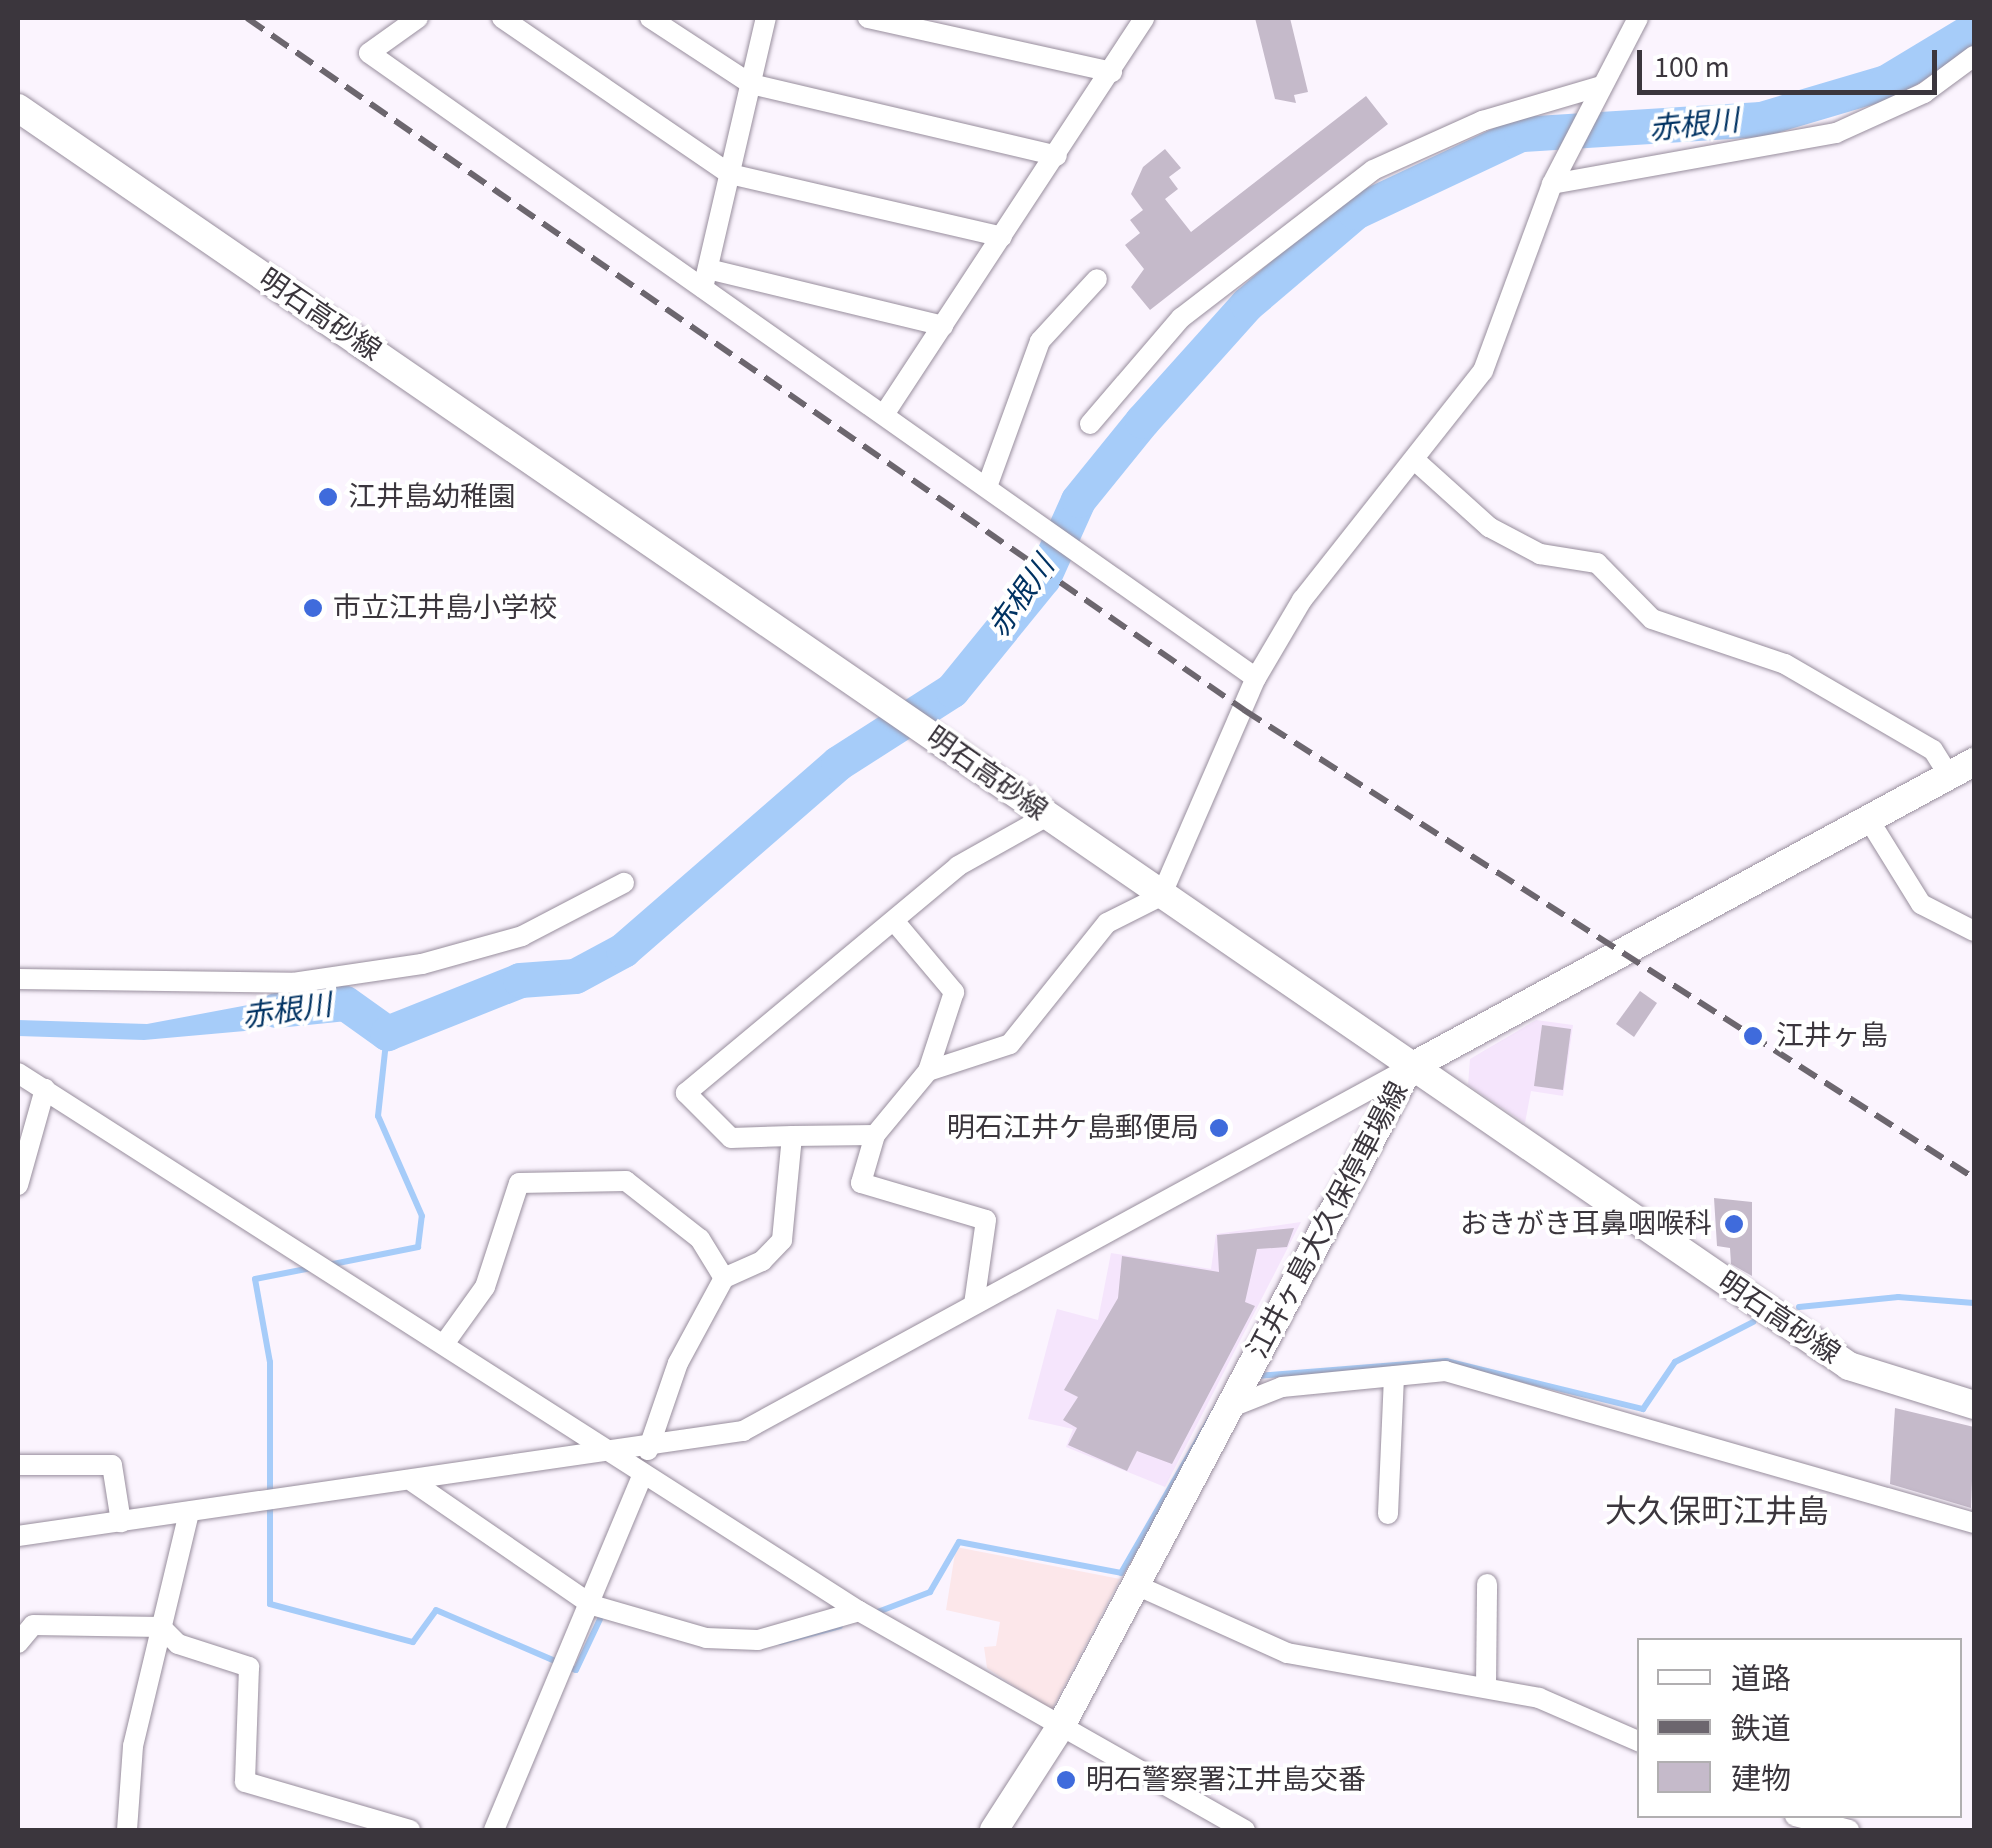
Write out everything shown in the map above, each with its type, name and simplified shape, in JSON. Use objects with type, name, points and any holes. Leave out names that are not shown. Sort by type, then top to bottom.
[{"type":"main road","name":"明石高砂線","points":[[18,108],[863,687],[1409,1068],[1848,1366],[1974,1405]]},
{"type":"main road","name":"江井ヶ島大久保停車場線","points":[[994,1830],[1061,1726],[1409,1068],[1974,762]]},
{"type":"street","points":[[418,18],[370,53],[705,278],[885,413],[1035,516],[1256,678]]},
{"type":"street","points":[[502,18],[730,174],[1002,237]]},
{"type":"street","points":[[650,18],[751,84],[1057,156]]},
{"type":"street","points":[[705,278],[766,18]]},
{"type":"street","points":[[868,18],[1112,72]]},
{"type":"street","points":[[885,413],[1144,18]]},
{"type":"street","points":[[928,1071],[1010,1044],[1107,922],[1161,896],[1256,678],[1302,600],[1418,463],[1483,371],[1552,184],[1638,18]]},
{"type":"street","points":[[1552,184],[1836,133],[1924,93],[1974,56]]},
{"type":"street","points":[[1090,424],[1181,318],[1373,170],[1482,121],[1601,86]]},
{"type":"street","points":[[705,278],[943,326]]},
{"type":"street","points":[[988,484],[1040,341],[1097,279]]},
{"type":"street","points":[[1418,463],[1489,526],[1540,554],[1597,563],[1652,619],[1785,664],[1933,750],[1949,776]]},
{"type":"street","points":[[876,1135],[730,1138],[686,1093],[958,866],[1047,816]]},
{"type":"street","points":[[1869,820],[1920,904],[1974,931]]},
{"type":"street","points":[[18,980],[293,983],[422,964],[522,936],[624,883]]},
{"type":"street","points":[[895,922],[954,992],[928,1071],[876,1135],[861,1183],[986,1220],[974,1304]]},
{"type":"street","points":[[18,1536],[648,1450],[743,1431],[1409,1068]]},
{"type":"street","points":[[18,1073],[444,1344],[642,1476],[859,1611],[1245,1830]]},
{"type":"street","points":[[19,1188],[45,1089]]},
{"type":"street","points":[[648,1450],[678,1363],[724,1278],[762,1261],[782,1240],[792,1136]]},
{"type":"street","points":[[444,1344],[486,1287],[520,1183],[626,1182],[700,1239],[724,1278]]},
{"type":"street","points":[[1229,1408],[1282,1387],[1394,1376],[1463,1376],[1974,1523]]},
{"type":"street","points":[[1388,1514],[1394,1376]]},
{"type":"street","points":[[18,1465],[112,1465],[121,1522]]},
{"type":"street","points":[[496,1830],[592,1606],[642,1476]]},
{"type":"street","points":[[413,1482],[592,1606],[706,1638],[758,1640],[859,1611]]},
{"type":"street","points":[[127,1830],[133,1746],[188,1512]]},
{"type":"street","points":[[1486,1584],[1486,1686]]},
{"type":"street","points":[[1136,1585],[1287,1653],[1539,1698],[1637,1741]]},
{"type":"street","points":[[18,1643],[33,1625],[161,1627],[178,1644],[249,1666],[245,1782],[410,1830]]},
{"type":"street","points":[[1803,1818],[1849,1830]]},
{"type":"shaded area","points":[[1536,1020],[1573,1025],[1563,1096],[1531,1091],[1525,1123],[1468,1085],[1470,1059]]},
{"type":"shaded area","points":[[1301,1222],[1165,1487],[1066,1447],[1073,1429],[1028,1419],[1057,1309],[1098,1320],[1111,1253],[1211,1269],[1216,1234]]},
{"type":"shaded area","points":[[956,1547],[1120,1579],[1051,1711],[987,1668],[984,1647],[996,1646],[1000,1622],[946,1610]]},
{"type":"water","points":[[264,1002],[327,1005],[256,1030],[144,1040],[18,1036],[18,1020],[147,1024]]},
{"type":"building","points":[[1255,18],[1290,18],[1308,92],[1294,95],[1296,103],[1275,99]]},
{"type":"building","points":[[1366,96],[1388,124],[1150,310],[1131,287],[1144,269],[1125,245],[1140,233],[1130,220],[1143,210],[1131,194],[1143,167],[1165,149],[1181,168],[1169,177],[1178,189],[1165,199],[1191,232]]},
{"type":"building","points":[[1640,991],[1657,1003],[1634,1037],[1616,1024]]},
{"type":"building","points":[[1542,1025],[1571,1029],[1563,1090],[1534,1086]]},
{"type":"building","name":"おきがき耳鼻咽喉科","points":[[1714,1198],[1752,1202],[1752,1276],[1731,1264],[1730,1248],[1717,1246]]},
{"type":"building","points":[[1294,1228],[1287,1247],[1257,1249],[1245,1302],[1255,1306],[1172,1464],[1137,1451],[1127,1471],[1068,1445],[1077,1428],[1063,1420],[1078,1397],[1064,1390],[1118,1298],[1122,1256],[1219,1272],[1217,1235]]},
{"type":"building","points":[[1895,1408],[1974,1427],[1971,1508],[1890,1484]]},
{"type":"waterway","name":"赤根川","points":[[276,1010],[345,1003],[387,1033],[520,980],[575,976],[623,950],[838,763],[952,690],[1043,578],[1078,500],[1142,421],[1247,304],[1355,212],[1521,134],[1761,119],[1886,82],[1974,29]]},
{"type":"waterway","points":[[328,1265],[418,1247],[422,1216],[378,1116],[387,1033]]},
{"type":"waterway","points":[[311,1268],[255,1279],[270,1362],[270,1604],[413,1642],[436,1610],[576,1670],[603,1613]]},
{"type":"waterway","points":[[1799,1307],[1898,1297],[1974,1303]]},
{"type":"waterway","points":[[1257,1376],[1446,1361],[1643,1409],[1675,1362],[1753,1322]]},
{"type":"waterway","points":[[875,1613],[930,1592],[959,1542],[1121,1573],[1230,1384]]},
{"type":"waterway","points":[[780,1642],[840,1626]]},
{"type":"railway","points":[[247,18],[1244,710],[1974,1178]]},
{"type":"place","name":"江井島幼稚園","points":[[328,497]]},
{"type":"place","name":"市立江井島小学校","points":[[313,608]]},
{"type":"place","name":"江井ヶ島","points":[[1753,1036]]},
{"type":"place","name":"明石江井ケ島郵便局","points":[[1219,1128]]},
{"type":"place","name":"おきがき耳鼻咽喉科","points":[[1734,1224]]},
{"type":"place","name":"明石警察署江井島交番","points":[[1066,1780]]},
{"type":"district","name":"大久保町江井島","points":[[1717,1512]]}]
